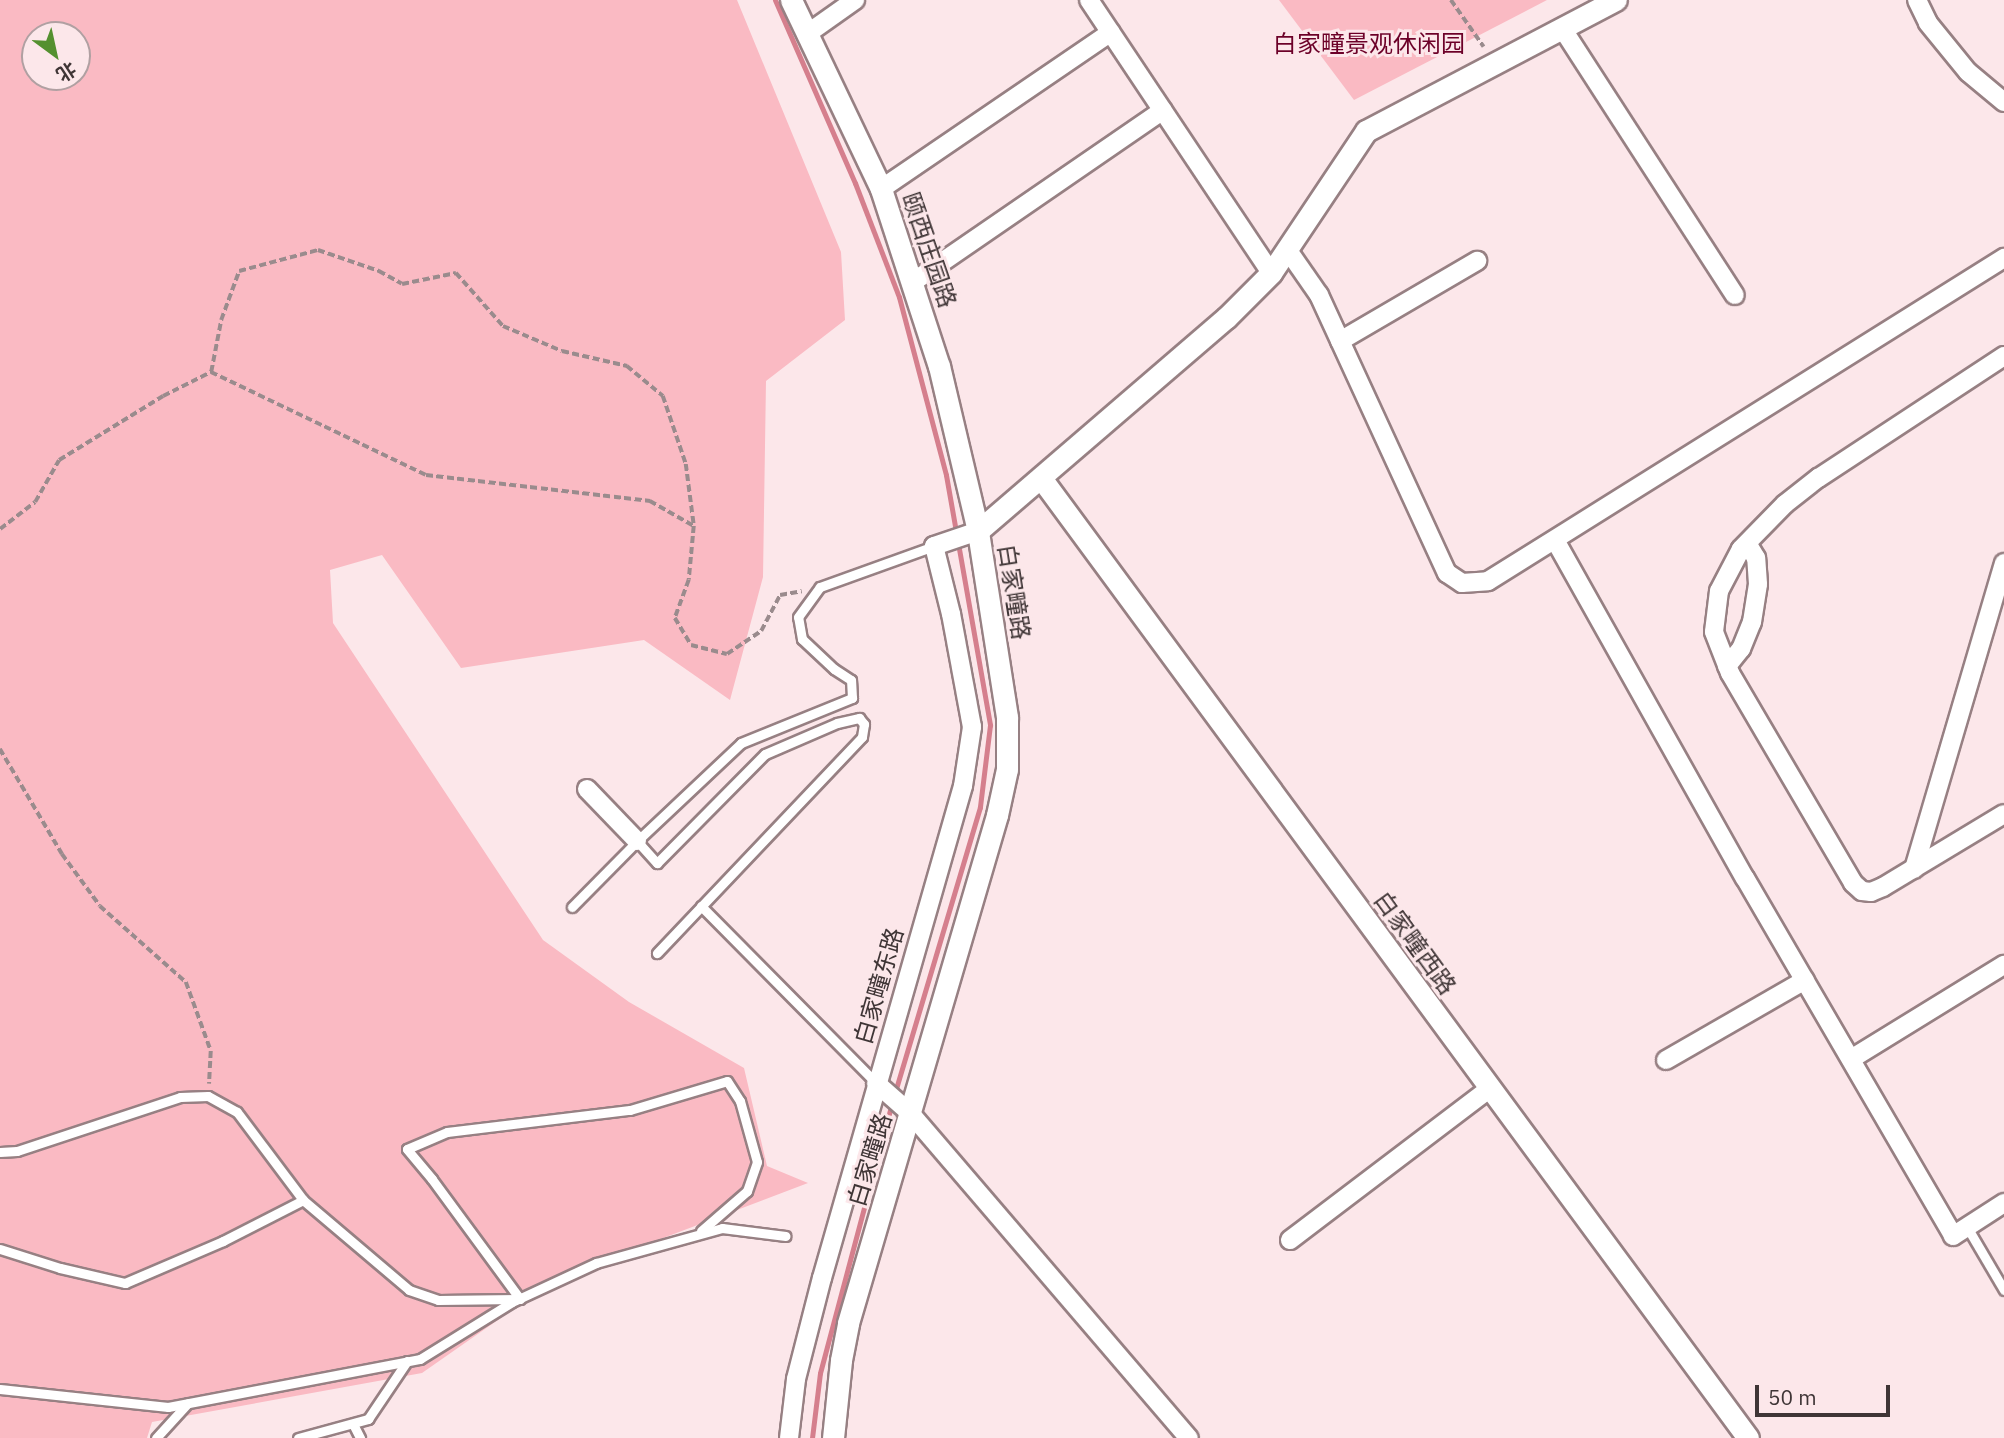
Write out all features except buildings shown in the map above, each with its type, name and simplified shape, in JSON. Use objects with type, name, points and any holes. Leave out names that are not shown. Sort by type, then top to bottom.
[{"type":"street","name":"颐西庄园路","points":[[791,0],[881,189],[939,366],[957,538]]},
{"type":"street","points":[[807,34],[855,0]]},
{"type":"street","points":[[1089,0],[1271,273]]},
{"type":"street","name":"白家疃路","points":[[833,1438],[841,1360],[848,1323],[905,1109],[997,814],[1007,769],[1007,717],[957,538],[1041,478],[1226,318],[1271,273],[1366,131],[1616,0]]},
{"type":"street","points":[[1917,0],[1928,23],[1968,72],[2004,102]]},
{"type":"street","points":[[1562,28],[1735,295]]},
{"type":"street","points":[[881,189],[1111,32]]},
{"type":"street","points":[[913,282],[1163,110]]},
{"type":"street","points":[[1287,249],[1319,295],[1447,573],[1462,583],[1489,581],[2001,267]]},
{"type":"street","points":[[1340,341],[1477,261]]},
{"type":"street","points":[[2004,356],[1818,478],[1785,504],[1747,542],[1718,591],[1714,632],[1727,666],[1853,883],[1862,891],[1871,892],[1914,869],[2004,814]]},
{"type":"street","name":"白家疃西路","points":[[1041,478],[1748,1438]]},
{"type":"street","name":"白家疃东路","points":[[789,1438],[796,1379],[881,1087],[962,786],[972,727],[951,614],[957,538]]},
{"type":"street","points":[[1555,540],[1804,980],[1953,1236],[2004,1203]]},
{"type":"street","points":[[1727,666],[1741,649],[1752,622],[1758,584],[1756,558],[1747,542]]},
{"type":"street","points":[[1914,869],[2004,563]]},
{"type":"street","points":[[587,789],[637,841]]},
{"type":"street","points":[[1851,1059],[2004,965]]},
{"type":"street","points":[[1666,1060],[1804,980]]},
{"type":"street","points":[[881,1087],[905,1109],[1189,1438]]},
{"type":"street","points":[[1290,1240],[1489,1089]]},
{"type":"lane","points":[[572,907],[741,743],[852,698],[851,680],[834,670],[802,639],[798,617],[820,587],[957,538]]},
{"type":"lane","points":[[637,841],[657,863],[765,754],[837,723],[859,718],[864,724],[862,737],[657,953]]},
{"type":"lane","points":[[701,906],[881,1087]]},
{"type":"lane","points":[[520,1299],[407,1149],[447,1132],[630,1110],[727,1081],[740,1101],[757,1162],[747,1192],[696,1235]]},
{"type":"lane","points":[[0,1152],[17,1151],[180,1097],[208,1097],[237,1112],[303,1200],[409,1290],[438,1300],[520,1299]]},
{"type":"lane","points":[[0,1249],[60,1268],[125,1283],[223,1241],[303,1200]]},
{"type":"lane","points":[[1967,1227],[2004,1290]]},
{"type":"lane","points":[[0,1389],[167,1407],[407,1362],[420,1359],[520,1299],[596,1263],[722,1228],[785,1236]]},
{"type":"lane","points":[[298,1438],[368,1419],[407,1362]]},
{"type":"lane","points":[[156,1438],[188,1403]]},
{"type":"lane","points":[[353,1424],[360,1438]]},
{"type":"path","points":[[1451,0],[1496,63]]},
{"type":"path","points":[[211,372],[221,320],[239,271],[318,250],[379,271],[402,284],[456,274],[503,326],[562,351],[627,366],[663,396],[686,464],[694,526],[689,580],[675,618],[691,645],[727,654],[761,631],[780,595],[820,587]]},
{"type":"path","points":[[211,372],[426,475],[650,501],[694,526]]},
{"type":"path","points":[[0,529],[34,502],[59,460],[163,396],[211,372]]},
{"type":"path","points":[[0,749],[62,854],[100,906],[186,982],[211,1051],[208,1097]]},
{"type":"green space","points":[[0,0],[737,0],[841,252],[845,320],[766,381],[763,577],[730,700],[644,640],[461,668],[382,555],[330,570],[333,623],[543,940],[629,1002],[744,1068],[767,1166],[808,1183],[558,1278],[422,1373],[152,1422],[147,1438],[0,1438]]},
{"type":"green space","name":"白家疃景观休闲园","points":[[1279,0],[1547,0],[1354,100]]},
{"type":"waterway","points":[[775,0],[855,183],[899,297],[946,475],[990,725],[980,807],[895,1093]]},
{"type":"waterway","points":[[812,1438],[820,1373],[892,1103]]}]
